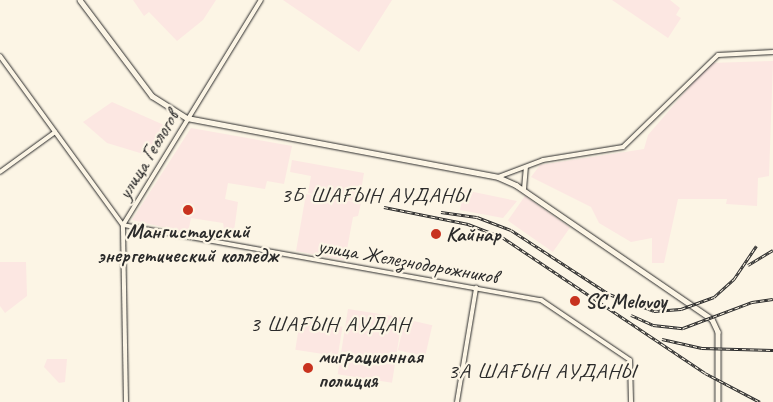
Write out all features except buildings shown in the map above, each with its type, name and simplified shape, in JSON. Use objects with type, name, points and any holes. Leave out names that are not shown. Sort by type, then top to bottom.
[{"type":"main road","points":[[80,0],[152,96],[188,118],[498,177],[524,190],[712,319],[718,332],[718,402]]},
{"type":"street","name":"улица Геологов","points":[[126,402],[123,225],[262,0]]},
{"type":"street","points":[[498,177],[550,158],[623,148],[718,55],[773,52]]},
{"type":"street","points":[[0,56],[123,225]]},
{"type":"street","points":[[0,172],[55,132]]},
{"type":"street","points":[[524,190],[526,168]]},
{"type":"street","name":"улица Железнодорожников","points":[[123,225],[541,300],[626,356],[632,366],[631,402]]},
{"type":"street","points":[[457,402],[476,288]]},
{"type":"shaded area","points":[[133,0],[216,0],[203,20],[177,41],[149,12],[144,16]]},
{"type":"shaded area","points":[[283,0],[392,0],[359,52]]},
{"type":"shaded area","points":[[612,0],[670,0],[680,8],[676,15],[681,18],[668,38]]},
{"type":"shaded area","points":[[773,61],[769,176],[758,178],[757,206],[726,204],[727,199],[678,199],[664,263],[652,263],[652,238],[631,242],[599,223],[591,207],[531,177],[540,165],[644,149],[648,135],[710,63]]},
{"type":"shaded area","points":[[112,102],[164,125],[150,156],[107,143],[83,122]]},
{"type":"shaded area","points":[[191,128],[292,146],[284,184],[267,181],[265,189],[228,183],[225,199],[238,202],[234,231],[224,229],[223,223],[191,218],[188,233],[132,220]]},
{"type":"shaded area","points":[[292,160],[364,173],[359,202],[308,193],[311,176],[290,172]]},
{"type":"shaded area","points":[[464,190],[517,201],[503,218],[460,210]]},
{"type":"shaded area","points":[[306,194],[361,203],[358,216],[353,217],[345,260],[296,251]]},
{"type":"shaded area","points":[[525,196],[570,228],[553,252],[508,221]]},
{"type":"shaded area","points":[[0,262],[26,262],[27,296],[5,313],[0,306]]},
{"type":"shaded area","points":[[348,309],[402,318],[392,383],[338,374]]},
{"type":"shaded area","points":[[405,319],[432,325],[425,356],[398,350]]},
{"type":"shaded area","points":[[300,320],[342,327],[338,356],[295,350]]},
{"type":"shaded area","points":[[47,359],[67,359],[65,382],[59,383],[44,367]]},
{"type":"railway","points":[[384,207],[468,224],[502,237],[705,373],[760,402]]},
{"type":"railway","points":[[441,212],[477,217],[511,230],[609,294],[654,311],[681,309],[714,297],[734,279],[756,246]]},
{"type":"railway","points":[[748,265],[773,250]]},
{"type":"railway","points":[[631,315],[653,325],[683,328],[752,302],[773,299]]},
{"type":"railway","points":[[662,339],[702,348],[773,350]]},
{"type":"place","name":"Мангистауский энергетический колледж","points":[[188,210]]},
{"type":"place","name":"Кайнар","points":[[436,234]]},
{"type":"place","name":"SC Melovoy","points":[[575,301]]},
{"type":"place","name":"миграционная полиция","points":[[308,368]]},
{"type":"district","name":"3Б ШАҒЫН АУДАНЫ","points":[[375,196]]},
{"type":"district","name":"3 ШАҒЫН АУДАН","points":[[330,325]]},
{"type":"district","name":"3А ШАҒЫН АУДАНЫ","points":[[542,372]]}]
